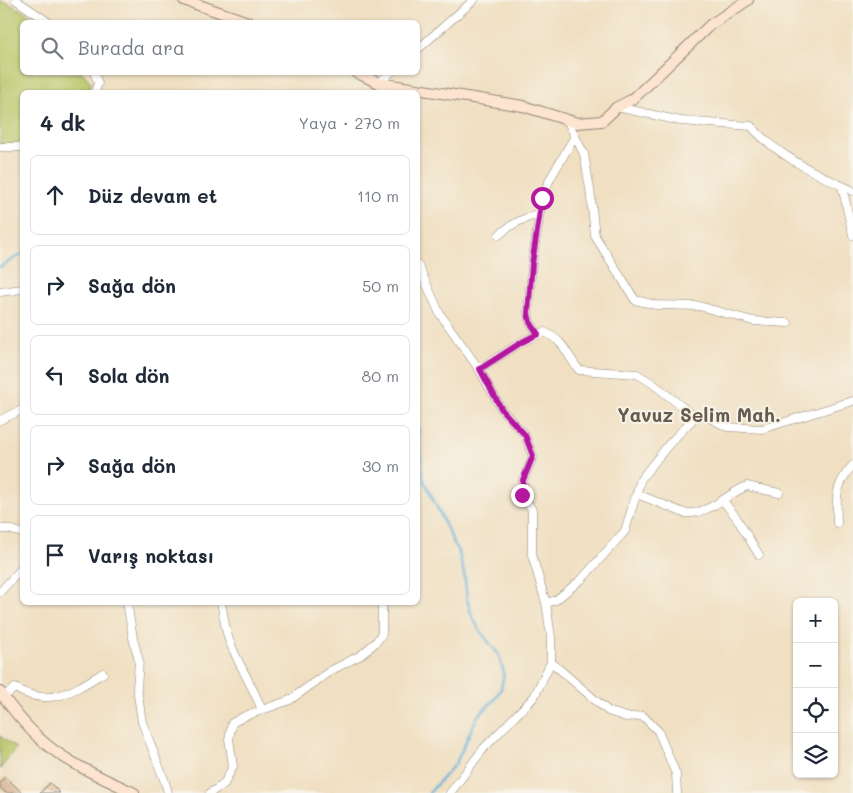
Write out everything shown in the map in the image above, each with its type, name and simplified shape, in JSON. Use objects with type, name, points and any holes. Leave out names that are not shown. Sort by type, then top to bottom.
[{"type":"street","points":[[16,0],[45,20]]},
{"type":"street","points":[[184,0],[242,20]]},
{"type":"street","points":[[420,48],[474,0]]},
{"type":"street","points":[[362,75],[380,83],[523,106],[577,123],[602,121],[617,106],[633,100],[710,25],[748,0]]},
{"type":"street","points":[[95,75],[98,83],[96,90]]},
{"type":"street","points":[[380,83],[388,75]]},
{"type":"street","points":[[380,83],[383,90]]},
{"type":"street","points":[[617,106],[681,121],[751,126],[763,140],[789,158],[853,191]]},
{"type":"street","points":[[567,120],[584,154],[595,236],[635,300],[656,305],[699,306],[753,321],[788,322]]},
{"type":"street","points":[[538,334],[530,322],[528,313],[532,264],[542,198],[550,179],[575,136]]},
{"type":"street","points":[[0,147],[20,147]]},
{"type":"street","points":[[842,186],[853,235]]},
{"type":"street","points":[[499,235],[519,220],[540,214]]},
{"type":"street","points":[[420,269],[440,314],[480,369],[502,410],[525,435],[533,456],[523,480],[522,495],[532,510],[532,555],[546,603],[551,637],[551,662],[534,697],[484,748],[450,793]]},
{"type":"street","points":[[0,292],[20,289]]},
{"type":"street","points":[[480,369],[522,342],[544,332],[555,337],[568,352],[572,362],[579,370],[637,374],[652,383],[694,417]]},
{"type":"street","points":[[546,603],[556,600],[582,579],[625,531],[641,479],[694,417],[704,415],[727,427],[762,429],[853,401]]},
{"type":"street","points":[[0,420],[20,411]]},
{"type":"street","points":[[837,523],[838,487],[842,478],[853,465]]},
{"type":"street","points":[[636,494],[691,514],[747,486],[779,493]]},
{"type":"street","points":[[720,501],[724,502],[736,517],[759,555]]},
{"type":"street","points":[[0,529],[20,533]]},
{"type":"street","points":[[0,592],[20,570]]},
{"type":"street","points":[[128,605],[139,661],[137,688],[142,722],[168,793]]},
{"type":"street","points":[[222,605],[227,635],[231,646],[262,710]]},
{"type":"street","points":[[210,793],[224,784],[233,766],[229,739],[232,723],[290,700],[330,671],[361,655],[382,634],[382,605]]},
{"type":"street","points":[[551,662],[608,711],[626,717],[643,716],[658,731],[676,774],[677,793]]},
{"type":"street","points":[[103,673],[74,690],[52,698],[32,696],[15,688],[2,694],[16,714],[42,740],[79,766],[134,793]]},
{"type":"green space","points":[[3,1],[25,12],[34,20],[20,20],[20,75],[85,75],[91,83],[88,90],[20,90],[20,144],[8,149],[0,148],[0,2]]},
{"type":"green space","points":[[0,736],[16,748],[0,769]]},
{"type":"building","points":[[5,777],[23,793],[6,793],[0,787],[0,783]]},
{"type":"building","points":[[50,783],[60,793],[40,793]]},
{"type":"waterway","points":[[0,267],[20,255]]},
{"type":"waterway","points":[[420,448],[423,478],[459,554],[472,616],[480,631],[499,655],[504,673],[501,689],[494,700],[477,717],[456,763],[429,793]]},
{"type":"district","name":"Yavuz Selim Mah.","points":[[699,415]]},
{"type":"route","points":[[522,495],[523,480],[533,456],[525,435],[502,410],[480,369],[538,334],[530,322],[528,313],[532,264],[542,198]]}]
